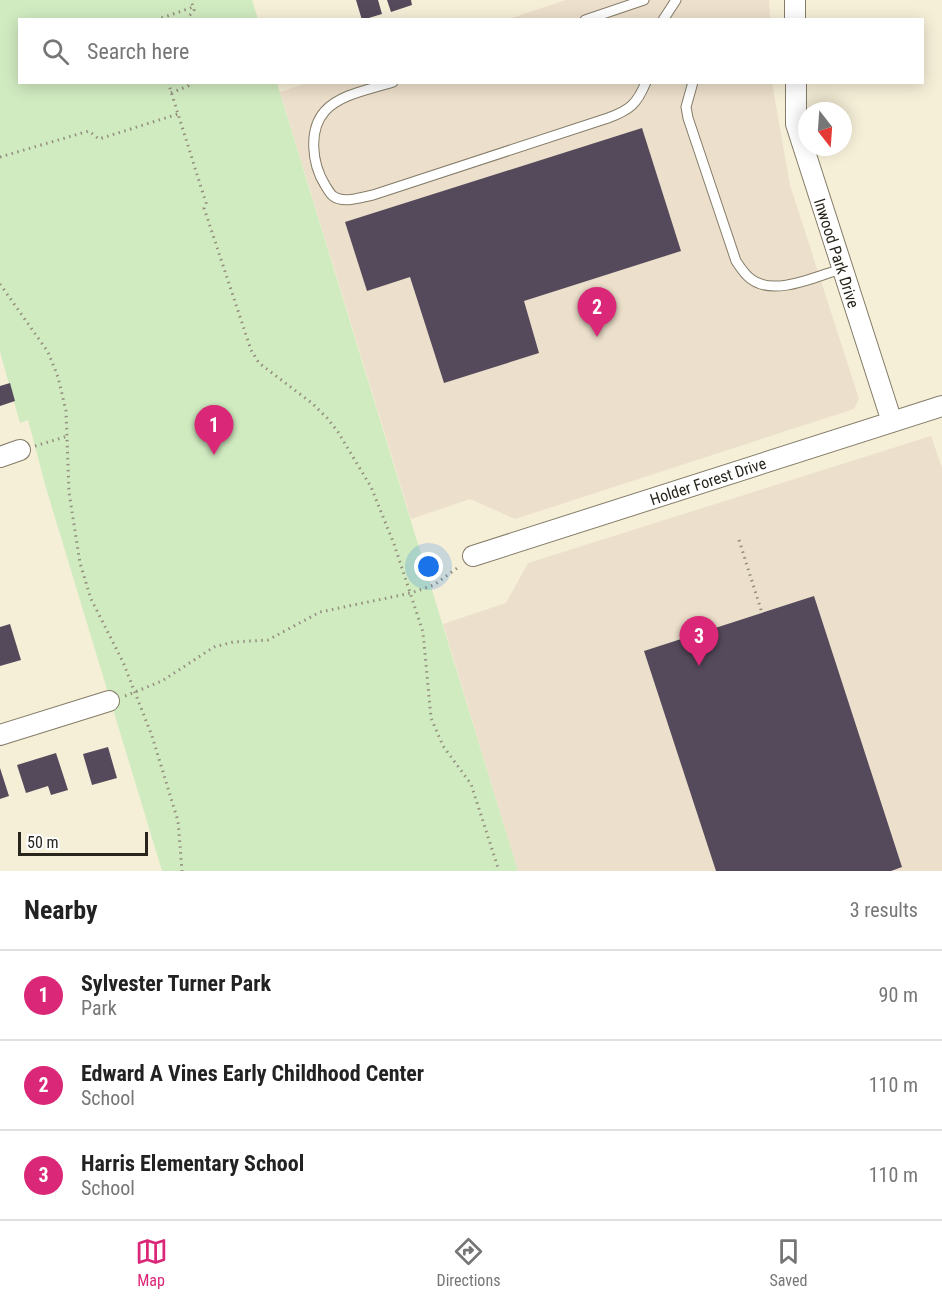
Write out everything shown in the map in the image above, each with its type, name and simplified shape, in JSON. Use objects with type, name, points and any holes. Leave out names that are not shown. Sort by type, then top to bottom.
[{"type":"street","points":[[795,0],[795,18]]},
{"type":"street","name":"Inwood Park Drive","points":[[796,84],[796,124],[891,422]]},
{"type":"street","name":"Holder Forest Drive","points":[[473,556],[942,405]]},
{"type":"street","points":[[0,457],[20,450]]},
{"type":"street","points":[[0,735],[109,701]]},
{"type":"lane","points":[[591,18],[644,0]]},
{"type":"lane","points":[[664,18],[666,11],[676,0]]},
{"type":"lane","points":[[387,84],[336,101],[318,121],[315,155],[323,182],[332,196],[354,199],[373,195],[622,113],[634,105],[645,84]]},
{"type":"lane","points":[[692,84],[686,107],[688,118],[736,261],[744,272],[751,280],[778,286],[789,285],[841,269]]},
{"type":"path","points":[[188,18],[194,10],[190,0]]},
{"type":"path","points":[[162,18],[193,7]]},
{"type":"path","points":[[169,84],[206,203],[204,208],[251,350],[259,363],[313,404],[338,432],[371,487],[411,592],[423,632],[431,718],[443,746],[471,784],[499,871]]},
{"type":"path","points":[[171,93],[190,84]]},
{"type":"path","points":[[0,157],[89,131],[99,139],[178,114]]},
{"type":"path","points":[[0,284],[48,352],[58,377],[66,411],[69,492],[80,563],[91,599],[123,662],[152,736],[178,821],[182,871]]},
{"type":"path","points":[[20,450],[68,436]]},
{"type":"path","points":[[739,540],[762,613]]},
{"type":"path","points":[[109,701],[134,694],[162,681],[214,646],[232,642],[267,640],[320,612],[434,585],[473,556]]},
{"type":"shaded area","points":[[566,0],[769,0],[770,18],[512,18]]},
{"type":"shaded area","points":[[304,84],[772,84],[790,185],[859,399],[854,409],[515,519],[470,499],[411,519],[280,92]]},
{"type":"shaded area","points":[[931,436],[942,468],[942,871],[518,871],[443,624],[506,603],[528,563]]},
{"type":"green space","points":[[0,0],[252,0],[258,18],[18,18],[18,84],[277,84],[518,871],[162,871],[46,488],[28,420],[20,423],[0,352]]},
{"type":"building","points":[[356,0],[378,0],[382,14],[361,18]]},
{"type":"building","points":[[387,0],[411,0],[412,5],[391,12]]},
{"type":"building","points":[[642,128],[681,251],[524,301],[539,353],[444,383],[410,277],[367,291],[345,222]]},
{"type":"building","points":[[10,383],[15,401],[0,406],[0,386]]},
{"type":"building","points":[[814,596],[902,867],[891,871],[716,871],[644,651]]},
{"type":"building","points":[[10,624],[21,660],[0,666],[0,627]]},
{"type":"building","points":[[108,747],[117,778],[92,785],[83,754]]},
{"type":"building","points":[[56,753],[68,790],[51,795],[48,786],[26,793],[17,765]]},
{"type":"building","points":[[0,768],[9,796],[0,799]]},
{"type":"place","name":"Edward A Vines Early Childhood Center","points":[[597,337]]},
{"type":"place","name":"Sylvester Turner Park","points":[[214,455]]},
{"type":"place","name":"Harris Elementary School","points":[[699,666]]}]
